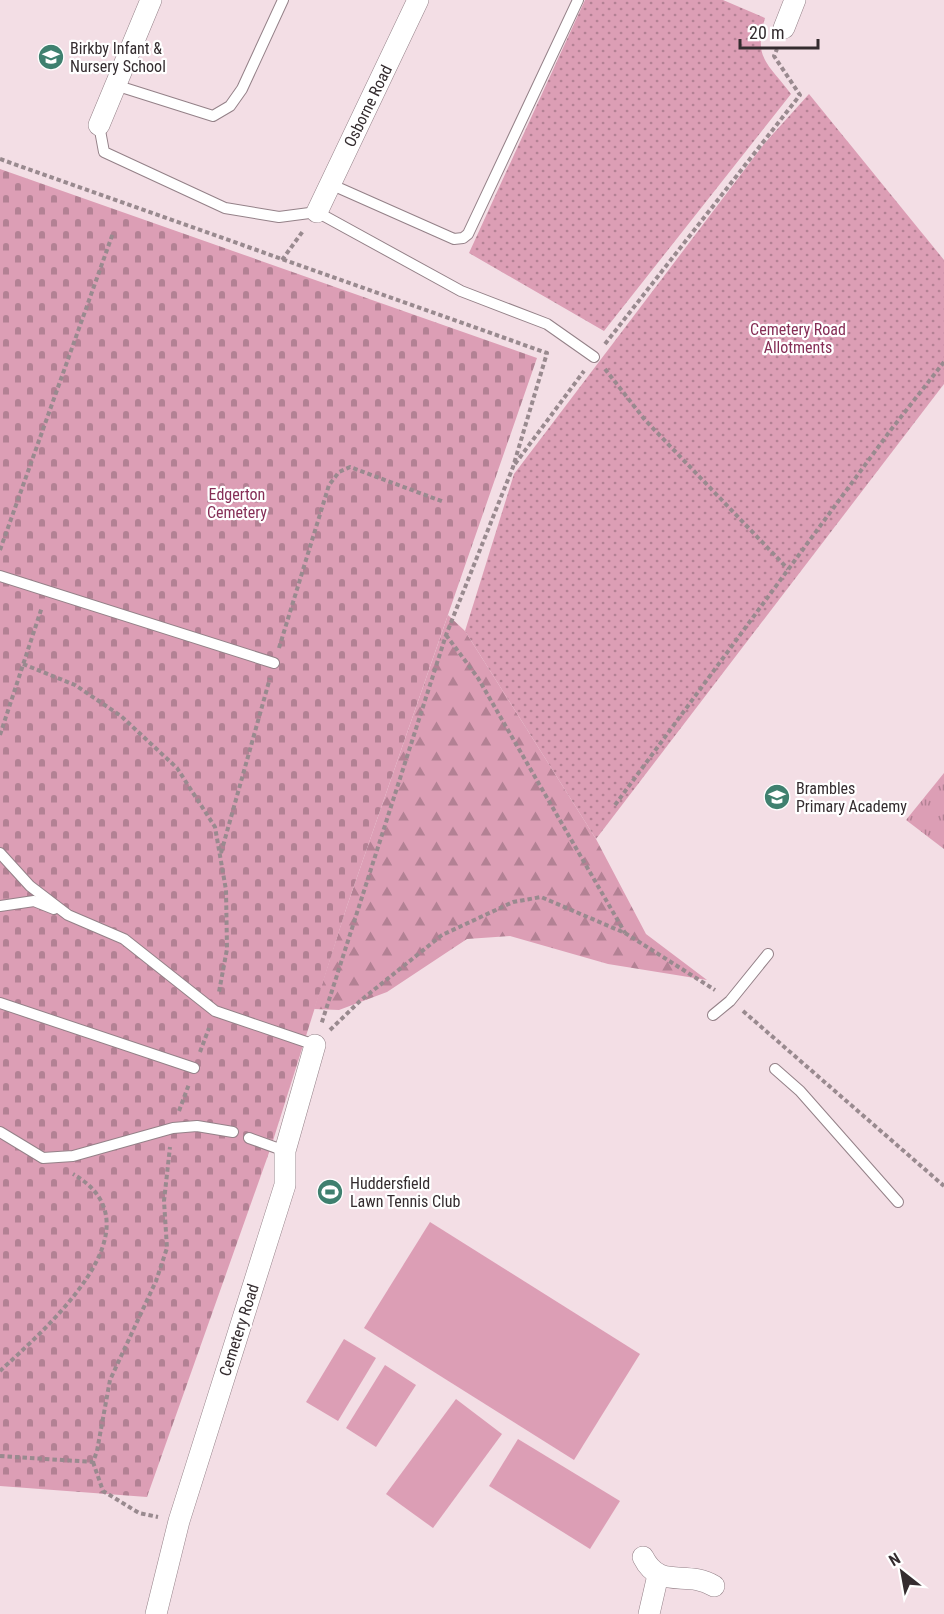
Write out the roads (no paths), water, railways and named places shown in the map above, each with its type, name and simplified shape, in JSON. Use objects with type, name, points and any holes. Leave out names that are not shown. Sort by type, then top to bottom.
[{"type":"street","points":[[99,125],[152,0]]},
{"type":"street","name":"Osborne Road","points":[[317,212],[418,0]]},
{"type":"street","points":[[784,28],[795,0]]},
{"type":"street","name":"Cemetery Road","points":[[156,1614],[179,1521],[285,1185],[285,1151],[315,1045]]},
{"type":"street","points":[[643,1557],[649,1568],[658,1575],[674,1579],[691,1577],[714,1586]]},
{"type":"street","points":[[649,1614],[658,1575]]},
{"type":"lane","points":[[115,85],[213,116],[230,106],[242,89],[284,0]]},
{"type":"lane","points":[[330,184],[454,239],[463,238],[468,234],[578,0]]},
{"type":"lane","points":[[99,125],[104,152],[225,208],[279,217],[317,212],[461,291],[547,324],[594,357]]},
{"type":"lane","points":[[0,576],[274,663]]},
{"type":"lane","points":[[0,853],[30,886],[68,915]]},
{"type":"lane","points":[[0,906],[34,901],[124,939],[215,1011],[315,1045]]},
{"type":"lane","points":[[712,1015],[730,1001],[768,954]]},
{"type":"lane","points":[[0,1002],[194,1068]]},
{"type":"lane","points":[[775,1069],[800,1091],[898,1202]]},
{"type":"lane","points":[[0,1132],[43,1158],[73,1156],[173,1128],[197,1126],[233,1132]]},
{"type":"lane","points":[[249,1138],[285,1151]]},
{"type":"place","name":"Birkby Infant & Nursery School","points":[[51,57]]},
{"type":"place","name":"Brambles Primary Academy","points":[[777,797]]},
{"type":"place","name":"Huddersfield Lawn Tennis Club","points":[[330,1192]]},
{"type":"park label","name":"Cemetery Road Allotments","points":[[798,338]]},
{"type":"park label","name":"Edgerton Cemetery","points":[[237,503]]}]
